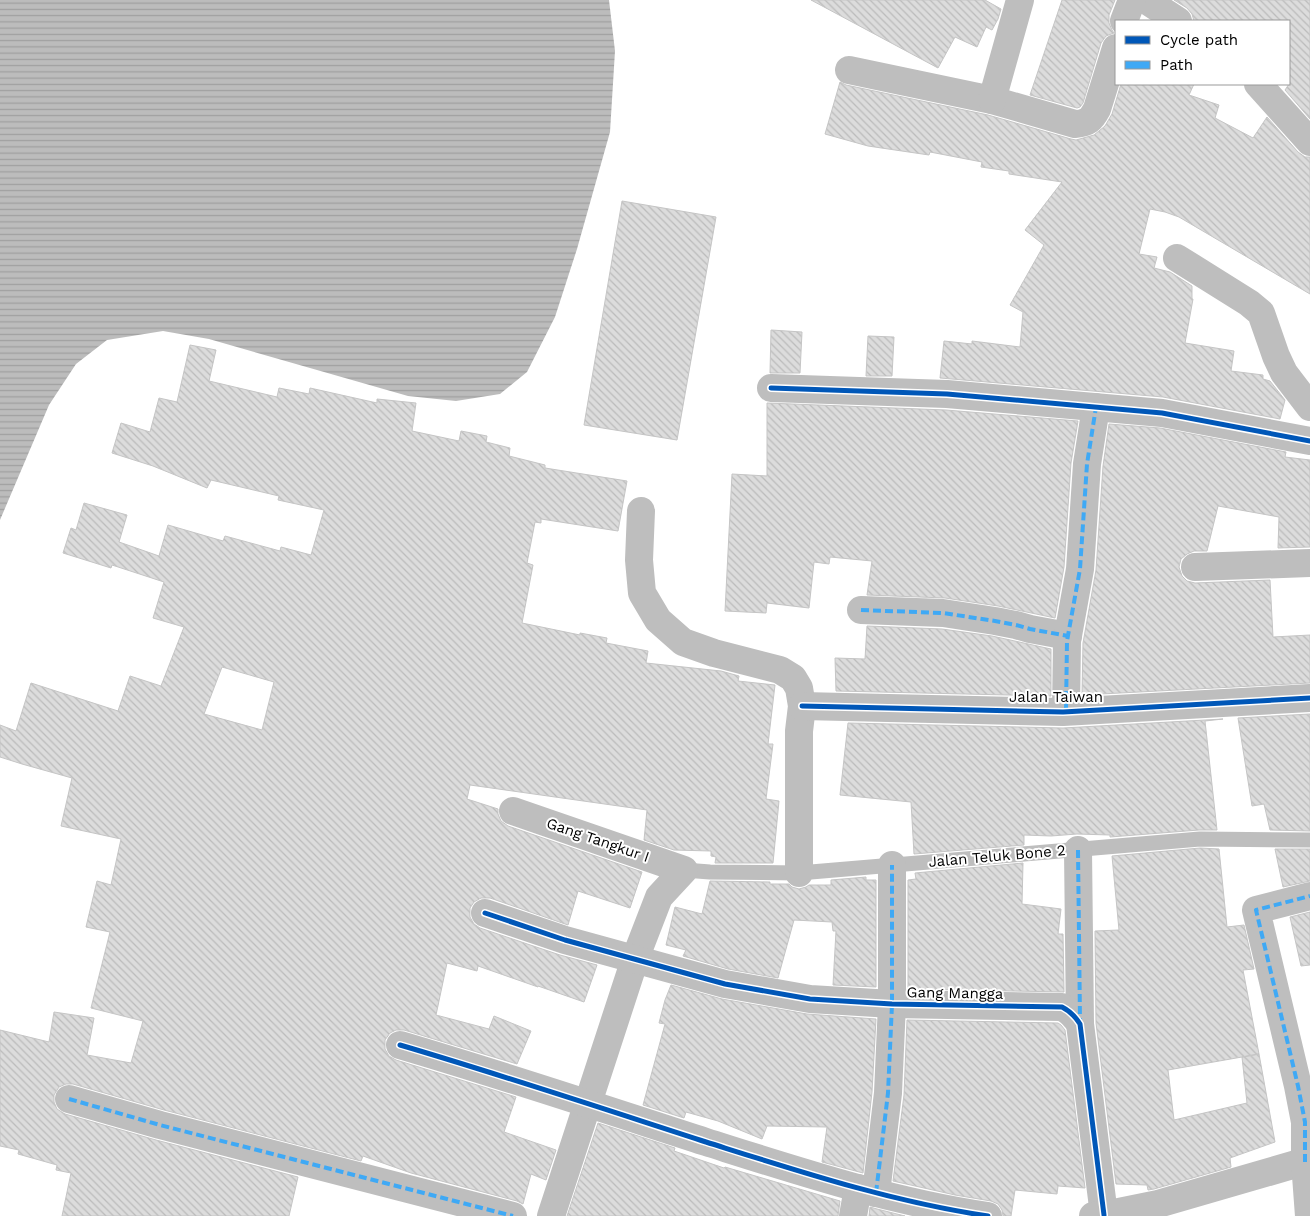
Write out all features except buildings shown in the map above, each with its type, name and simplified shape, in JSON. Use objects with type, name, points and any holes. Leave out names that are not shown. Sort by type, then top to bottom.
[{"type":"street","points":[[1124,20],[1132,0]]},
{"type":"street","points":[[1146,0],[1176,20]]},
{"type":"street","points":[[992,100],[1015,2]]},
{"type":"street","points":[[849,70],[992,100],[1075,124],[1084,123],[1092,118],[1097,109],[1115,51]]},
{"type":"street","points":[[1259,85],[1310,142]]},
{"type":"street","points":[[1177,258],[1249,303],[1261,314],[1284,373],[1310,407]]},
{"type":"street","points":[[771,388],[947,394],[1162,413],[1310,441]]},
{"type":"street","points":[[1066,711],[1068,636],[1080,569],[1086,472],[1096,407]]},
{"type":"street","points":[[641,510],[639,560],[642,593],[658,620],[684,642],[714,654],[780,670],[793,678],[800,688],[802,706],[799,731],[799,873]]},
{"type":"street","points":[[1195,567],[1310,563]]},
{"type":"street","points":[[861,610],[943,613],[995,620],[1030,630],[1068,636]]},
{"type":"street","name":"Jalan Taiwan","points":[[802,706],[1066,711],[1310,698]]},
{"type":"street","name":"Gang Tangkur I","points":[[513,811],[684,870]]},
{"type":"street","points":[[1078,850],[1080,1024],[1099,1216],[1158,1204],[1308,1161]]},
{"type":"street","points":[[853,1216],[867,1190],[888,1093],[892,1004],[892,865]]},
{"type":"street","points":[[551,1216],[635,959],[659,896],[684,870]]},
{"type":"street","points":[[1309,1216],[1305,1122],[1256,910],[1310,896]]},
{"type":"street","name":"Gang Mangga","points":[[485,913],[565,940],[725,984],[800,997],[892,1004],[1062,1007],[1074,1014],[1080,1024]]},
{"type":"street","points":[[400,1045],[867,1190],[948,1210],[988,1216]]},
{"type":"street","points":[[69,1099],[160,1125],[513,1216]]},
{"type":"lane","name":"Jalan Teluk Bone 2","points":[[684,870],[799,873],[1200,839],[1310,840]]},
{"type":"shaded area","points":[[0,0],[609,0],[615,51],[610,132],[577,249],[555,317],[527,372],[500,394],[456,401],[408,396],[209,339],[163,331],[107,340],[76,364],[49,405],[0,520]]},
{"type":"marked path","points":[[1066,711],[1067,641],[1080,569],[1087,464],[1096,407]]},
{"type":"marked path","points":[[861,610],[943,613],[995,621],[1068,636]]},
{"type":"marked path","points":[[1078,850],[1080,1021]]},
{"type":"marked path","points":[[876,1193],[888,1093],[892,1004],[892,865]]},
{"type":"marked path","points":[[1305,1162],[1305,1122],[1256,910],[1310,896]]},
{"type":"marked path","points":[[69,1099],[160,1125],[513,1216]]},
{"type":"cycle path","points":[[771,388],[947,394],[1162,413],[1310,441]]},
{"type":"cycle path","points":[[802,706],[1063,712],[1310,698]]},
{"type":"cycle path","points":[[485,913],[565,940],[725,984],[810,999],[892,1004],[1062,1007],[1072,1014],[1080,1024],[1104,1215]]},
{"type":"cycle path","points":[[400,1045],[810,1174],[916,1203],[988,1216]]}]
